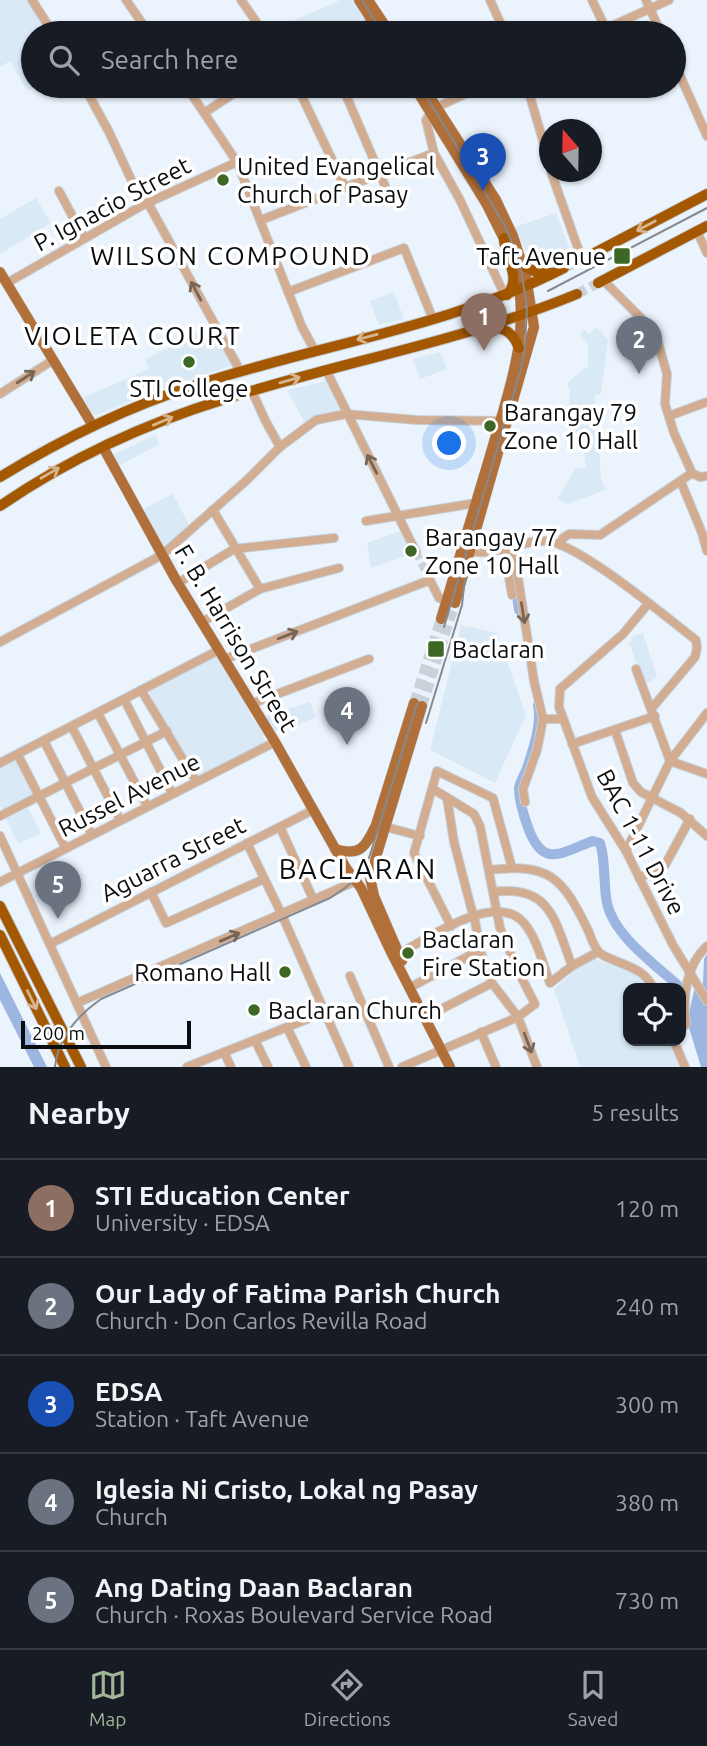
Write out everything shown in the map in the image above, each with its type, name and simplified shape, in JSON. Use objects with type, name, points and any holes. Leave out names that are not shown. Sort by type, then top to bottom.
[{"type":"highway","points":[[582,256],[707,194]]},
{"type":"highway","points":[[601,281],[702,228]]},
{"type":"highway","points":[[504,238],[514,279],[512,290],[506,296]]},
{"type":"highway","points":[[0,477],[45,449],[166,395],[506,296],[565,268],[545,273],[524,266]]},
{"type":"highway","points":[[0,506],[57,468],[177,415],[326,370],[488,327],[577,293]]},
{"type":"highway","points":[[488,327],[506,330],[519,348]]},
{"type":"highway","points":[[224,399],[236,394],[240,388],[235,374]]},
{"type":"highway","points":[[0,906],[81,1067]]},
{"type":"highway","points":[[0,935],[65,1067]]},
{"type":"main road","points":[[359,0],[376,20]]},
{"type":"main road","points":[[368,0],[376,20]]},
{"type":"main road","points":[[424,98],[496,200],[524,266],[527,314],[534,330],[476,503],[474,524]]},
{"type":"main road","points":[[428,98],[504,238],[524,288]]},
{"type":"main road","points":[[0,271],[93,426]]},
{"type":"main road","points":[[441,619],[450,602],[504,421],[527,314]]},
{"type":"main road","name":"F. B. Harrison Street","points":[[103,447],[178,583],[275,742],[335,849],[364,880],[396,955],[444,1048]]},
{"type":"main road","points":[[364,880],[418,706]]},
{"type":"main road","points":[[335,849],[348,852],[363,848],[381,826]]},
{"type":"main road","points":[[444,1048],[450,1067]]},
{"type":"main road","points":[[444,1048],[457,1067]]},
{"type":"street","points":[[32,0],[45,21]]},
{"type":"street","points":[[126,0],[141,21]]},
{"type":"street","points":[[241,0],[256,21]]},
{"type":"street","points":[[490,0],[499,21]]},
{"type":"street","points":[[592,0],[602,21]]},
{"type":"street","points":[[619,21],[648,4],[669,0]]},
{"type":"street","points":[[648,4],[656,21]]},
{"type":"street","points":[[686,89],[707,136]]},
{"type":"street","points":[[91,98],[146,204],[237,365],[235,374]]},
{"type":"street","points":[[194,98],[237,163],[302,327],[315,351]]},
{"type":"street","points":[[204,113],[227,98]]},
{"type":"street","points":[[303,98],[345,187]]},
{"type":"street","points":[[347,98],[392,202]]},
{"type":"street","points":[[456,98],[433,109],[426,120],[434,153],[506,296]]},
{"type":"street","points":[[530,98],[539,127]]},
{"type":"street","points":[[261,220],[434,153]]},
{"type":"street","name":"P. Ignacio Street","points":[[7,283],[146,204],[237,163]]},
{"type":"street","points":[[555,182],[582,256]]},
{"type":"street","points":[[59,191],[85,238]]},
{"type":"street","points":[[702,228],[707,253]]},
{"type":"street","points":[[288,292],[404,248],[433,319]]},
{"type":"street","points":[[601,281],[655,332],[662,348],[667,374],[665,404],[669,416],[692,473],[700,477],[707,476]]},
{"type":"street","points":[[0,394],[53,360]]},
{"type":"street","points":[[326,370],[416,552]]},
{"type":"street","points":[[252,391],[281,447]]},
{"type":"street","points":[[669,416],[707,402]]},
{"type":"street","points":[[0,642],[162,555],[308,424],[346,414],[418,420],[504,421]]},
{"type":"street","points":[[560,545],[563,538],[569,534],[600,535],[692,473]]},
{"type":"street","points":[[681,482],[707,551]]},
{"type":"street","points":[[366,521],[476,503]]},
{"type":"street","points":[[213,510],[260,589]]},
{"type":"street","points":[[178,583],[234,549],[334,538]]},
{"type":"street","points":[[466,550],[484,552],[528,541],[549,541],[560,545],[584,558],[696,640],[698,648],[695,656],[653,712],[615,730],[572,744]]},
{"type":"street","points":[[509,546],[512,595]]},
{"type":"street","points":[[509,546],[543,719],[537,750],[523,789],[525,802]]},
{"type":"street","points":[[202,622],[260,589],[338,568]]},
{"type":"street","points":[[0,762],[141,690],[222,654],[429,579],[439,598],[450,602]]},
{"type":"street","name":"BAC 1-11 Drive","points":[[648,604],[623,634],[561,690],[559,707],[592,797],[626,851],[673,945],[707,1001]]},
{"type":"street","points":[[251,704],[369,659]]},
{"type":"street","points":[[636,669],[670,761]]},
{"type":"street","points":[[141,690],[193,776]]},
{"type":"street","points":[[126,704],[170,789]]},
{"type":"street","points":[[626,851],[670,761],[707,713]]},
{"type":"street","points":[[100,717],[145,802]]},
{"type":"street","points":[[543,719],[563,719]]},
{"type":"street","points":[[615,730],[633,783],[640,792],[690,819],[707,836]]},
{"type":"street","points":[[74,731],[118,816]]},
{"type":"street","points":[[0,816],[167,731]]},
{"type":"street","name":"Russel Avenue","points":[[0,882],[275,742]]},
{"type":"street","points":[[46,745],[90,831]]},
{"type":"street","points":[[20,759],[64,845]]},
{"type":"street","points":[[670,761],[707,774]]},
{"type":"street","points":[[451,926],[415,856],[437,771],[493,798],[512,868]]},
{"type":"street","points":[[402,1067],[518,1017],[534,1006],[509,952],[497,912],[477,820],[474,814],[433,789]]},
{"type":"street","points":[[447,798],[454,842],[480,950],[492,983],[518,1017],[537,1067]]},
{"type":"street","name":"Aguarra Street","points":[[50,944],[313,810]]},
{"type":"street","points":[[639,878],[665,864],[690,819]]},
{"type":"street","points":[[381,826],[420,836]]},
{"type":"street","points":[[279,827],[314,901]]},
{"type":"street","points":[[0,836],[106,1067]]},
{"type":"street","points":[[247,843],[349,1067]]},
{"type":"street","points":[[489,870],[512,868],[540,871],[554,877],[574,903],[598,952],[646,975],[650,983]]},
{"type":"street","points":[[151,892],[166,923],[264,879]]},
{"type":"street","points":[[77,1003],[364,880]]},
{"type":"street","points":[[493,891],[525,892],[541,900],[554,919],[572,966]]},
{"type":"street","points":[[396,955],[473,915],[486,911],[509,913],[525,924],[550,983],[572,966],[598,952]]},
{"type":"street","points":[[686,997],[691,973],[699,954],[707,946]]},
{"type":"street","points":[[412,987],[480,950]]},
{"type":"street","points":[[350,976],[389,1067]]},
{"type":"street","points":[[427,1017],[492,983]]},
{"type":"street","points":[[191,1066],[325,1012]]},
{"type":"street","points":[[287,1027],[306,1067]]},
{"type":"street","points":[[481,1032],[496,1067]]},
{"type":"street","points":[[256,1040],[268,1067]]},
{"type":"street","points":[[676,1046],[685,1067]]},
{"type":"street","points":[[225,1052],[231,1067]]},
{"type":"shaded area","points":[[0,0],[27,0],[40,21],[21,21],[21,80],[10,61],[0,67]]},
{"type":"shaded area","points":[[340,0],[354,0],[367,21],[293,21]]},
{"type":"shaded area","points":[[36,198],[51,223],[0,254],[0,219]]},
{"type":"shaded area","points":[[556,213],[572,255],[548,266],[540,266],[529,258],[515,227]]},
{"type":"shaded area","points":[[394,292],[404,319],[379,325],[370,301]]},
{"type":"shaded area","name":"STI College","points":[[212,327],[233,365],[158,390],[96,415],[82,398],[149,369],[145,359]]},
{"type":"shaded area","points":[[597,327],[608,340],[601,394],[595,395],[601,479],[606,490],[567,504],[558,498],[576,468],[586,468],[583,443],[576,443],[567,437],[570,390],[567,383],[588,366],[588,344],[580,334],[585,330],[589,334]]},
{"type":"shaded area","points":[[440,352],[447,369],[420,379],[413,359]]},
{"type":"shaded area","points":[[327,381],[341,412],[304,422],[287,390]]},
{"type":"shaded area","points":[[155,435],[160,444],[118,466],[112,455]]},
{"type":"shaded area","points":[[173,494],[190,527],[162,552],[141,510]]},
{"type":"shaded area","points":[[403,530],[410,547],[406,549],[408,555],[371,568],[367,543]]},
{"type":"shaded area","points":[[461,625],[497,633],[526,715],[495,783],[430,750]]},
{"type":"shaded area","points":[[643,633],[657,677],[645,685],[629,643],[632,641],[631,637]]},
{"type":"shaded area","points":[[215,654],[253,720],[310,702],[316,718],[262,736],[267,744],[197,779],[148,690]]},
{"type":"shaded area","points":[[17,757],[36,795],[3,811],[0,805],[0,766]]},
{"type":"shaded area","points":[[28,808],[41,833],[18,844],[6,819]]},
{"type":"shaded area","points":[[590,957],[646,977],[649,983],[623,983],[623,1046],[674,1046],[682,1067],[580,1067],[554,989]]},
{"type":"water","points":[[707,954],[707,1067],[701,1067],[687,1021],[695,987],[703,983],[704,959]]},
{"type":"water","points":[[0,973],[47,1067],[34,1067],[0,1000]]},
{"type":"waterway","points":[[510,547],[519,610]]},
{"type":"waterway","points":[[538,705],[536,737],[519,788],[529,830],[541,850],[548,854],[563,853],[593,841],[600,843],[611,916],[628,939],[675,983]]},
{"type":"tunnel","points":[[564,268],[585,258]]},
{"type":"tunnel","points":[[577,294],[598,283]]},
{"type":"tunnel","points":[[416,552],[429,578]]},
{"type":"tunnel","points":[[422,706],[455,603]]},
{"type":"tunnel","points":[[414,703],[441,619]]},
{"type":"tram line","points":[[362,0],[375,21]]},
{"type":"tram line","points":[[427,98],[504,224],[519,259],[527,306],[521,369],[444,627]]},
{"type":"tram line","points":[[548,291],[707,208]]},
{"type":"tram line","points":[[426,723],[462,605],[465,578]]},
{"type":"tram line","points":[[55,1067],[60,1046],[70,1028],[101,999],[330,898],[354,880],[370,855],[417,704]]},
{"type":"place","name":"United Evangelical Church of Pasay","points":[[223,180]]},
{"type":"place","name":"EDSA","points":[[483,191]]},
{"type":"place","name":"Taft Avenue","points":[[622,256]]},
{"type":"place","name":"STI Education Center","points":[[484,351]]},
{"type":"place","name":"STI College","points":[[189,362]]},
{"type":"place","name":"Our Lady of Fatima Parish Church","points":[[639,374]]},
{"type":"place","name":"Barangay 79 Zone 10 Hall","points":[[490,426]]},
{"type":"place","name":"Barangay 77 Zone 10 Hall","points":[[411,551]]},
{"type":"place","name":"Baclaran","points":[[436,649]]},
{"type":"place","name":"Iglesia Ni Cristo, Lokal ng Pasay","points":[[347,745]]},
{"type":"place","name":"Ang Dating Daan Baclaran","points":[[58,919]]},
{"type":"place","name":"Baclaran Fire Station","points":[[408,953]]},
{"type":"place","name":"Romano Hall","points":[[285,972]]},
{"type":"place","name":"Baclaran Church","points":[[254,1010]]},
{"type":"district","name":"WILSON COMPOUND","points":[[231,255]]},
{"type":"district","name":"VIOLETA COURT","points":[[133,335]]},
{"type":"district","name":"BACLARAN","points":[[358,868]]}]
